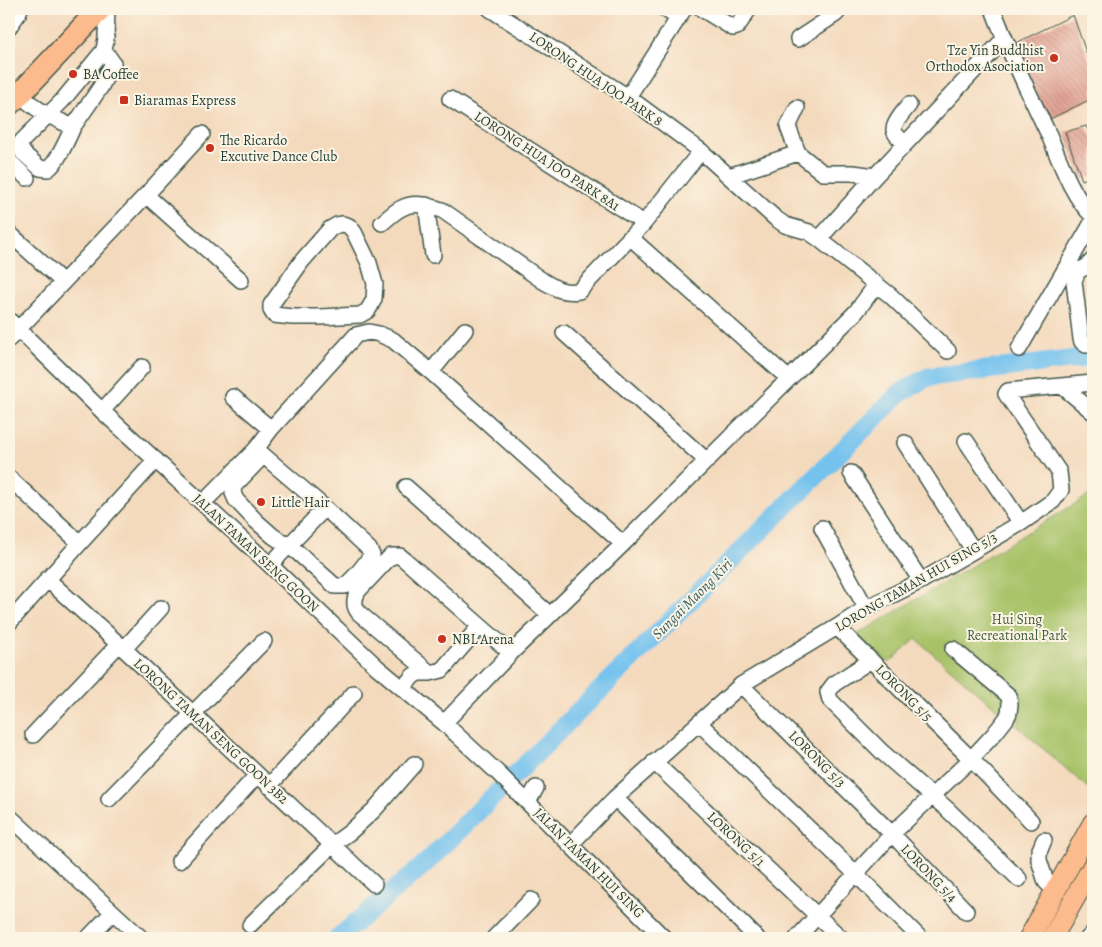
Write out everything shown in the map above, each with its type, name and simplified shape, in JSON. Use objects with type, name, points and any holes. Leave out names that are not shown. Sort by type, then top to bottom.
[{"type":"highway","points":[[14,99],[100,9]]},
{"type":"main road","points":[[1029,938],[1093,824]]},
{"type":"main road","points":[[1052,938],[1093,866]]},
{"type":"street","points":[[9,27],[20,9]]},
{"type":"street","points":[[104,50],[118,59],[73,127],[52,166],[48,169],[40,168],[23,153],[20,146],[22,141],[62,102],[104,50],[107,9]]},
{"type":"street","name":"LORONG HUA JOO PARK 8","points":[[490,9],[628,97],[701,151],[785,225],[809,232],[819,239],[891,296],[948,351]]},
{"type":"street","points":[[628,97],[681,13],[664,9]]},
{"type":"street","points":[[702,9],[732,28],[736,27],[749,9]]},
{"type":"street","points":[[798,38],[836,14],[840,9]]},
{"type":"street","points":[[993,9],[1004,38],[1070,182],[1084,206],[1093,216]]},
{"type":"street","points":[[819,239],[905,143],[1004,38]]},
{"type":"street","points":[[14,99],[30,104],[73,127]]},
{"type":"street","name":"LORONG HUA JOO PARK 8A1","points":[[450,99],[644,223]]},
{"type":"street","points":[[905,143],[894,130],[895,125],[909,105]]},
{"type":"street","points":[[797,108],[788,128],[798,153],[823,172],[875,176]]},
{"type":"street","points":[[12,329],[63,282],[202,134]]},
{"type":"street","points":[[382,223],[402,207],[426,205],[442,210],[543,281],[568,293],[579,291],[631,238],[701,151]]},
{"type":"street","points":[[729,176],[798,153]]},
{"type":"street","points":[[9,162],[28,178]]},
{"type":"street","points":[[146,195],[241,280]]},
{"type":"street","points":[[426,205],[434,255]]},
{"type":"street","points":[[1019,349],[1073,267],[1093,221]]},
{"type":"street","points":[[336,225],[349,226],[354,232],[369,262],[375,284],[374,299],[370,307],[360,315],[292,317],[274,315],[271,310],[271,305],[302,261],[330,229],[336,225]]},
{"type":"street","points":[[9,233],[63,282]]},
{"type":"street","points":[[631,238],[789,379]]},
{"type":"street","points":[[1073,267],[1086,267],[1093,260]]},
{"type":"street","points":[[1073,267],[1080,339],[1086,345],[1093,344]]},
{"type":"street","points":[[444,723],[550,614],[856,312],[876,285]]},
{"type":"street","points":[[360,315],[370,332]]},
{"type":"street","name":"JALAN TAMAN SENG GOON","points":[[12,329],[270,565],[377,667],[444,723],[498,773]]},
{"type":"street","points":[[431,372],[465,330]]},
{"type":"street","points":[[260,452],[369,549],[372,555],[345,586],[335,586],[256,522],[236,500],[233,493],[234,486],[260,452],[271,429],[356,335],[370,332],[379,334],[393,340],[431,372],[623,544]]},
{"type":"street","points":[[564,333],[707,461]]},
{"type":"street","points":[[102,411],[142,367]]},
{"type":"street","points":[[1062,386],[1093,383]]},
{"type":"street","points":[[1062,386],[1093,412]]},
{"type":"street","name":"LORONG TAMAN HUI SING 5/3","points":[[570,845],[615,798],[742,685],[866,608],[921,581],[1053,501],[1061,490],[1059,472],[1006,394],[1008,392],[1062,386]]},
{"type":"street","points":[[233,396],[271,429]]},
{"type":"street","points":[[966,441],[1021,522]]},
{"type":"street","points":[[905,443],[973,550]]},
{"type":"street","points":[[203,503],[260,452]]},
{"type":"street","points":[[10,619],[156,460]]},
{"type":"street","points":[[851,472],[921,581]]},
{"type":"street","points":[[9,478],[80,543]]},
{"type":"street","points":[[406,487],[550,614]]},
{"type":"street","points":[[270,565],[325,508]]},
{"type":"street","points":[[822,528],[866,608]]},
{"type":"street","points":[[430,673],[360,613],[354,604],[358,591],[391,556],[400,556],[405,560],[511,653]]},
{"type":"street","name":"LORONG TAMAN SENG GOON 3B2","points":[[47,579],[193,713],[374,884]]},
{"type":"street","points":[[34,736],[161,608]]},
{"type":"street","points":[[403,688],[418,673],[442,670],[480,626]]},
{"type":"street","name":"LORONG 5/5","points":[[837,627],[1031,821]]},
{"type":"street","points":[[109,799],[264,641]]},
{"type":"street","points":[[798,938],[892,834],[971,760],[1006,718],[1010,704],[1009,696],[954,649]]},
{"type":"street","points":[[871,660],[834,684],[828,692],[830,700],[882,752],[947,809],[1019,879]]},
{"type":"street","name":"LORONG 5/3","points":[[742,685],[892,834]]},
{"type":"street","points":[[269,786],[354,693]]},
{"type":"street","points":[[698,723],[920,938]]},
{"type":"street","name":"LORONG 5/1","points":[[654,762],[841,938]]},
{"type":"street","points":[[250,925],[332,845],[350,832],[374,810],[414,764]]},
{"type":"street","name":"JALAN TAMAN HUI SING","points":[[498,773],[664,938]]},
{"type":"street","points":[[179,861],[257,775]]},
{"type":"street","points":[[528,802],[536,788]]},
{"type":"street","points":[[615,798],[757,938]]},
{"type":"street","points":[[9,816],[142,938]]},
{"type":"street","name":"LORONG 5/4","points":[[892,834],[966,911]]},
{"type":"street","points":[[1044,840],[1039,852],[1039,860],[1046,882],[1056,892]]},
{"type":"street","points":[[494,938],[531,900]]},
{"type":"street","points":[[88,938],[113,912]]},
{"type":"street","points":[[1088,938],[1093,933]]},
{"type":"green space","name":"Hui Sing Recreational Park","points":[[1093,493],[1093,757],[1088,788],[1017,726],[1020,710],[1014,705],[999,711],[916,639],[889,663],[855,636]]},
{"type":"building","name":"Tze Yin Buddhist Orthodox Asociation","points":[[1073,15],[1093,72],[1093,98],[1048,120],[1014,44]]},
{"type":"building","points":[[1086,126],[1093,140],[1093,176],[1082,180],[1065,132]]},
{"type":"waterway","name":"Sungai Maong Kiri","points":[[338,938],[426,863],[900,393],[928,377],[1093,357]]},
{"type":"place","name":"Tze Yin Buddhist Orthodox Asociation","points":[[1054,58]]},
{"type":"place","name":"BA Coffee","points":[[73,74]]},
{"type":"place","name":"Biaramas Express","points":[[124,100]]},
{"type":"place","name":"The Ricardo Excutive Dance Club","points":[[210,148]]},
{"type":"place","name":"Little Hair","points":[[261,502]]},
{"type":"place","name":"NBL Arena","points":[[442,639]]}]
